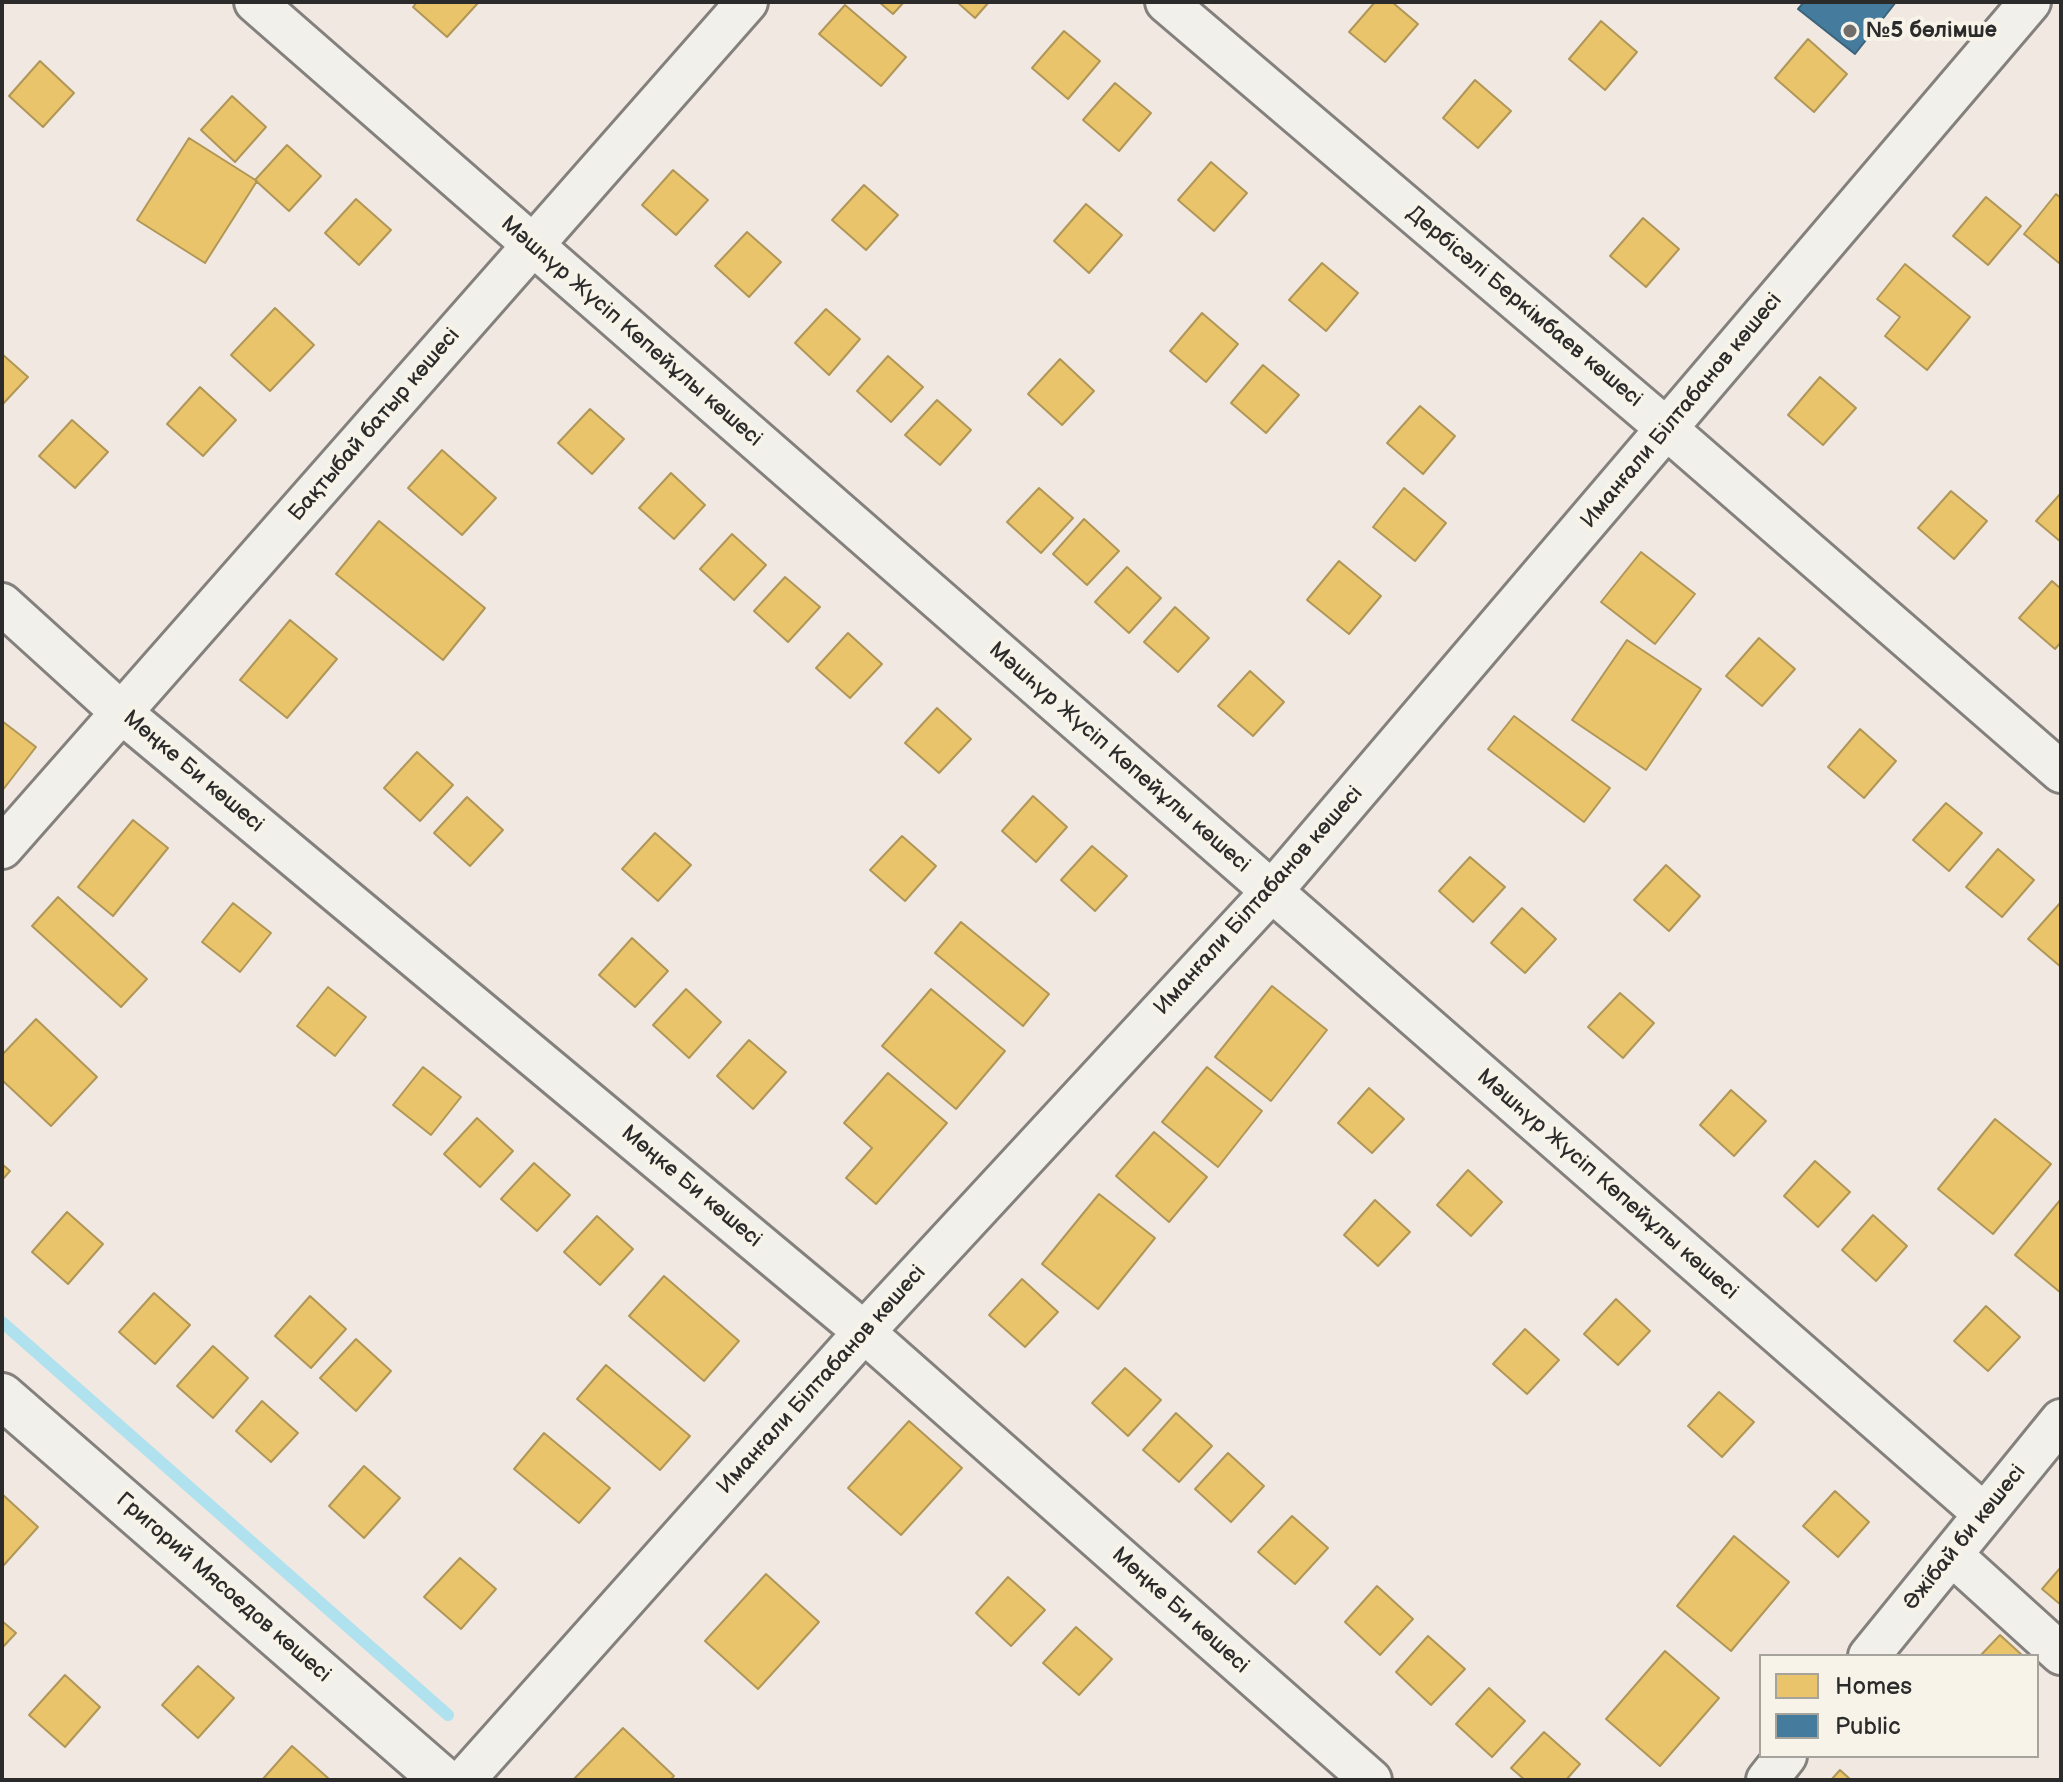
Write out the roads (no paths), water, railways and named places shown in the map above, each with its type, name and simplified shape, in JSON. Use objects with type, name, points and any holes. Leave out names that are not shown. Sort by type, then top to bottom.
[{"type":"main road","name":"Григорий Мясоедов көшесі","points":[[2,1396],[443,1780]]},
{"type":"street","name":"Мәшһүр Жүсіп Көпейұлы көшесі","points":[[255,2],[1984,1514]]},
{"type":"street","name":"Бақтыбай батыр көшесі","points":[[2,848],[747,2]]},
{"type":"street","name":"Дербісәлі Беркімбаев көшесі","points":[[1166,2],[1667,429],[2061,772]]},
{"type":"street","name":"Иманғали Білтабанов көшесі","points":[[464,1780],[864,1332],[1272,891],[2030,2]]},
{"type":"street","name":"Мөңке Би көшесі","points":[[2,604],[122,713],[864,1332],[1371,1780]]},
{"type":"street","name":"Әжібай би көшесі","points":[[1871,1654],[2061,1420]]},
{"type":"street","points":[[1952,1555],[2061,1654]]},
{"type":"street","points":[[1767,1780],[1784,1758]]},
{"type":"waterway","points":[[2,1322],[448,1715]]},
{"type":"place","name":"№5 бөлімше","points":[[1850,31]]}]
